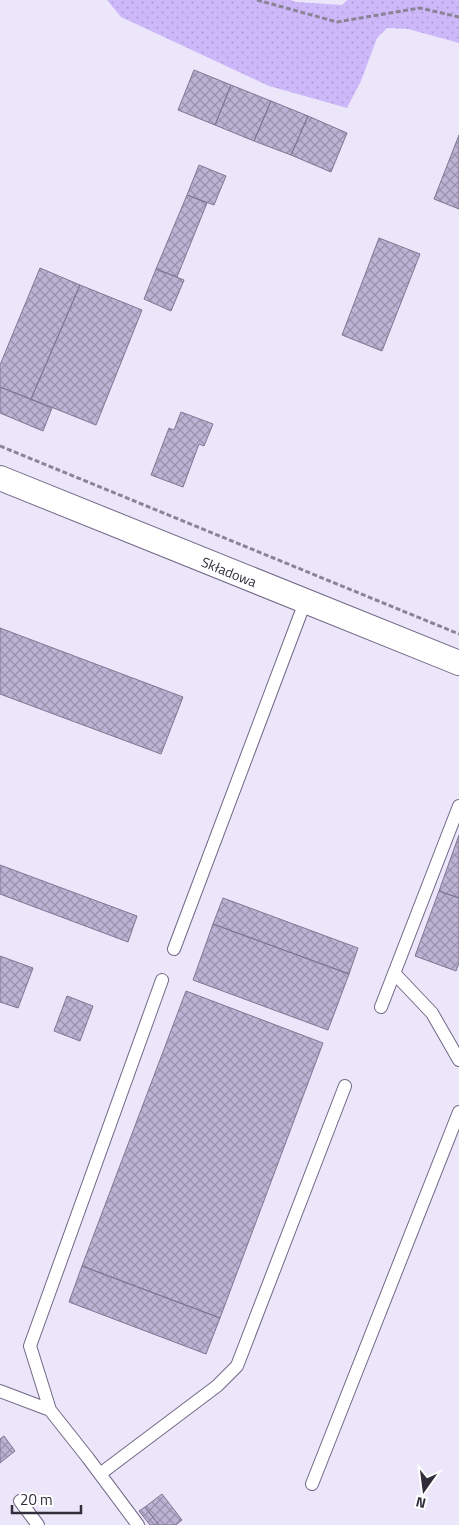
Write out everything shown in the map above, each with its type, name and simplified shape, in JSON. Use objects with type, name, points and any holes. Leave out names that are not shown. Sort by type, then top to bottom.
[{"type":"street","name":"Składowa","points":[[0,478],[459,663]]},
{"type":"lane","points":[[174,948],[305,602]]},
{"type":"lane","points":[[381,1007],[459,806]]},
{"type":"lane","points":[[394,973],[432,1013],[459,1060]]},
{"type":"lane","points":[[138,1525],[50,1410],[30,1346],[162,980]]},
{"type":"lane","points":[[100,1474],[217,1386],[237,1366],[345,1086]]},
{"type":"lane","points":[[312,1484],[459,1112]]},
{"type":"lane","points":[[0,1391],[50,1410]]},
{"type":"lane","points":[[20,1501],[38,1525]]},
{"type":"path","points":[[257,0],[337,22],[420,8],[459,17]]},
{"type":"path","points":[[0,446],[459,634]]},
{"type":"shaded area","points":[[107,0],[290,0],[342,5],[347,0],[459,0],[459,43],[408,29],[387,28],[377,38],[361,81],[347,108],[269,86],[121,17]]},
{"type":"building","points":[[194,70],[231,85],[215,125],[178,110]]},
{"type":"building","points":[[231,85],[271,101],[254,141],[215,125]]},
{"type":"building","points":[[271,101],[308,116],[291,155],[254,141]]},
{"type":"building","points":[[308,116],[347,133],[331,172],[291,155]]},
{"type":"building","points":[[459,135],[459,209],[434,199]]},
{"type":"building","points":[[199,165],[226,176],[214,205],[187,195]]},
{"type":"building","points":[[187,195],[207,203],[177,277],[156,269]]},
{"type":"building","points":[[379,238],[420,254],[382,351],[342,335]]},
{"type":"building","points":[[40,268],[80,285],[31,399],[0,387],[0,365]]},
{"type":"building","points":[[156,269],[184,280],[171,311],[144,299]]},
{"type":"building","points":[[80,285],[142,310],[96,425],[31,399]]},
{"type":"building","points":[[0,387],[52,408],[43,431],[0,413]]},
{"type":"building","points":[[181,412],[213,424],[204,446],[199,444],[183,487],[151,475],[169,428],[174,430]]},
{"type":"building","points":[[0,628],[183,697],[161,754],[0,694]]},
{"type":"building","points":[[459,835],[459,898],[439,891]]},
{"type":"building","points":[[0,865],[137,916],[128,942],[0,894]]},
{"type":"building","points":[[439,891],[459,898],[459,963],[456,971],[415,956]]},
{"type":"building","points":[[223,898],[358,948],[349,974],[213,924]]},
{"type":"building","points":[[213,924],[349,974],[328,1030],[193,980]]},
{"type":"building","points":[[0,956],[33,968],[18,1008],[0,1002]]},
{"type":"building","points":[[186,991],[323,1043],[220,1318],[82,1266]]},
{"type":"building","points":[[67,996],[93,1006],[80,1041],[54,1031]]},
{"type":"building","points":[[82,1266],[220,1318],[206,1354],[69,1302]]},
{"type":"building","points":[[4,1436],[15,1451],[0,1463],[0,1439]]},
{"type":"building","points":[[162,1494],[182,1520],[176,1525],[159,1525],[145,1507]]},
{"type":"building","points":[[145,1507],[159,1525],[150,1525],[139,1511]]}]
